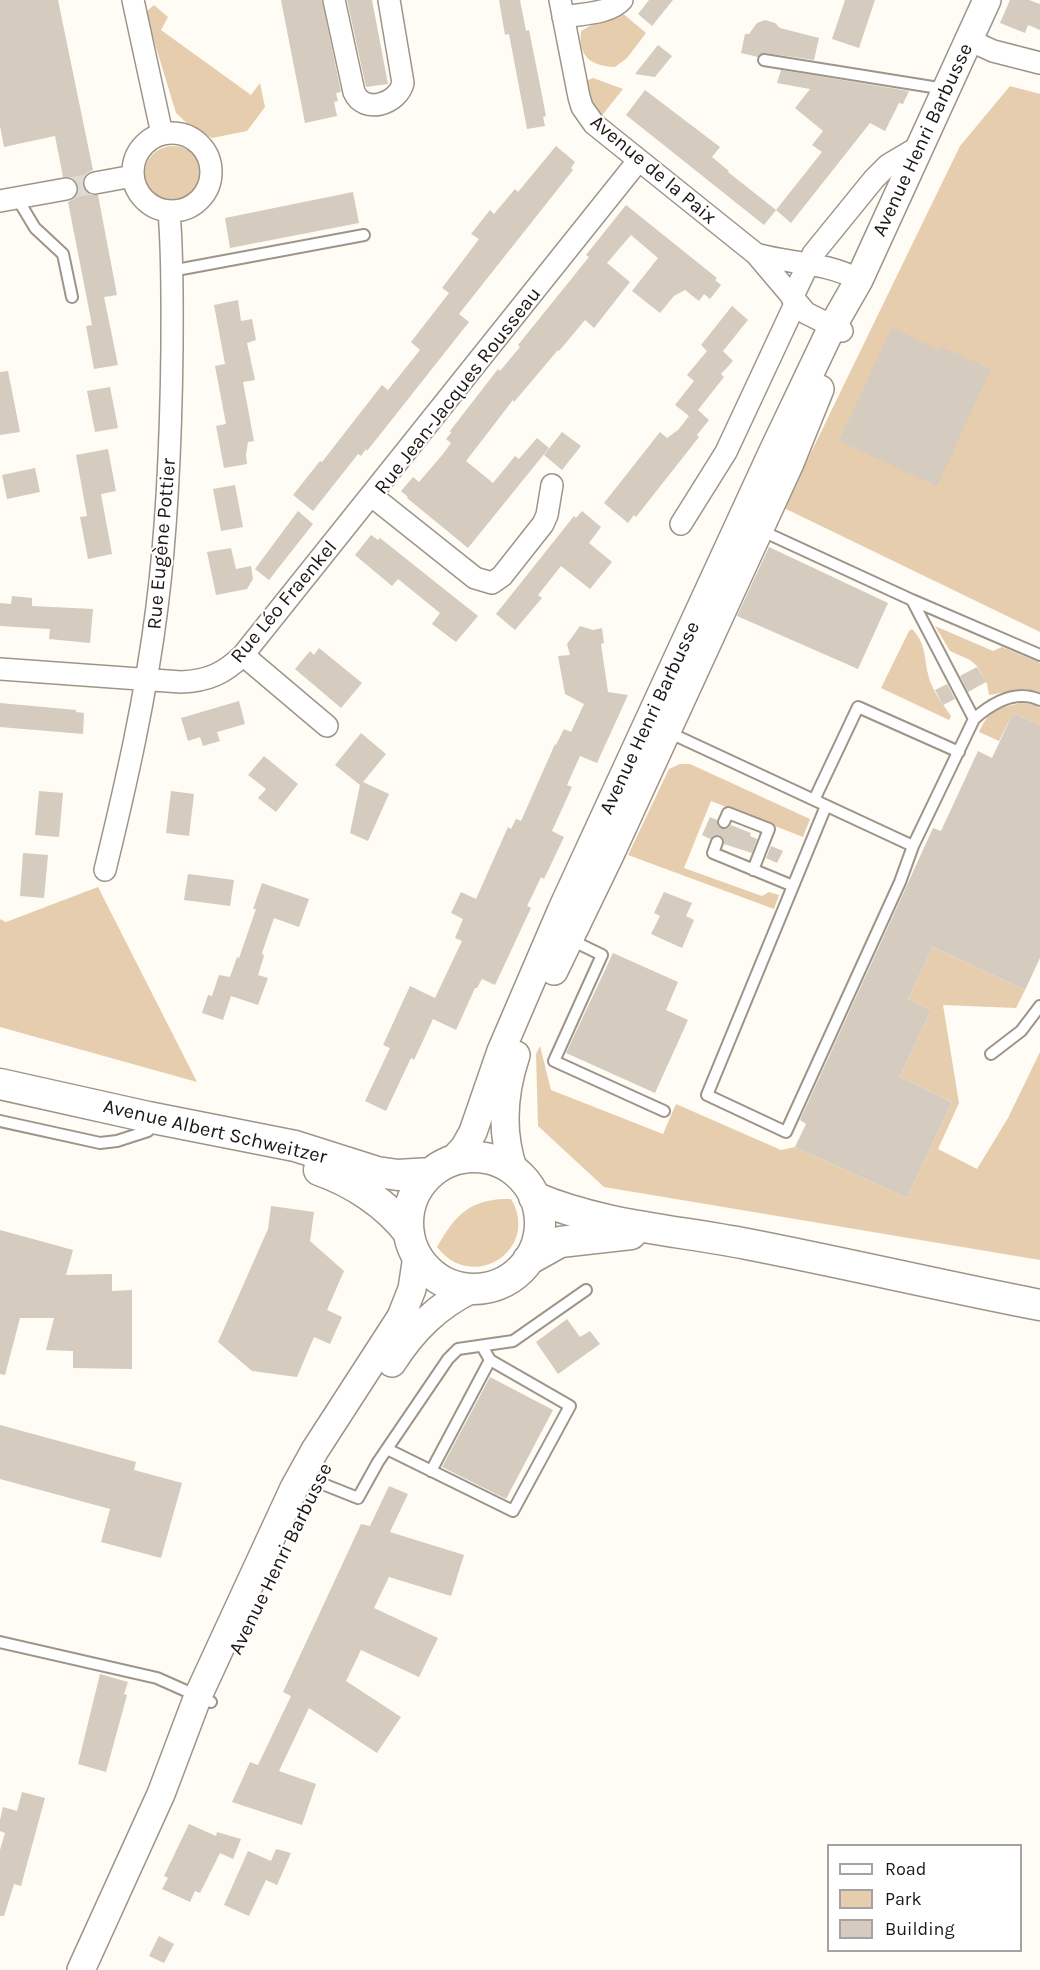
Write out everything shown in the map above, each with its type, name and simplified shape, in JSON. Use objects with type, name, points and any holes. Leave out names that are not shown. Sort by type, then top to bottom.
[{"type":"main road","name":"Avenue Albert Schweitzer","points":[[0,1084],[288,1145],[377,1172],[398,1175],[442,1167]]},
{"type":"main road","name":"Avenue Albert Schweitzer","points":[[0,1098],[265,1155],[322,1171],[344,1180],[389,1209],[413,1244]]},
{"type":"main road","points":[[464,1158],[481,1158],[499,1162],[514,1171],[526,1183],[534,1197],[539,1215],[539,1233],[528,1260],[516,1273],[501,1283],[484,1288],[454,1286],[438,1278],[428,1270],[413,1244],[408,1221],[413,1198],[419,1187],[442,1167],[464,1158]]},
{"type":"main road","points":[[534,1197],[571,1211],[748,1244],[1040,1305]]},
{"type":"main road","points":[[528,1260],[552,1245],[571,1240],[669,1231]]},
{"type":"street","points":[[134,0],[162,134]]},
{"type":"street","points":[[334,0],[354,92],[356,97],[362,101],[374,105],[393,99],[402,90],[403,83],[389,0]]},
{"type":"street","points":[[561,9],[607,9],[622,0]]},
{"type":"street","name":"Avenue Henri Barbusse","points":[[442,1167],[464,1148],[473,1132],[501,1051],[561,935],[750,525],[796,451],[837,329],[987,0]]},
{"type":"street","name":"Avenue de la Paix","points":[[561,9],[582,107],[600,130],[756,254],[794,300],[813,317],[837,329]]},
{"type":"street","points":[[969,40],[993,51],[1040,63]]},
{"type":"street","points":[[162,134],[179,134],[191,138],[205,152],[211,168],[207,189],[197,202],[182,210],[169,212],[156,208],[144,201],[136,190],[133,176],[134,162],[142,147],[152,138],[162,134]]},
{"type":"street","points":[[681,524],[726,452],[794,300],[807,264],[881,171],[920,146]]},
{"type":"street","name":"Rue Jean-Jacques Rousseau","points":[[552,485],[547,515],[543,524],[502,576],[492,583],[475,578],[372,496],[638,161]]},
{"type":"street","points":[[95,183],[133,176]]},
{"type":"street","points":[[9,200],[66,189]]},
{"type":"street","name":"Rue Eugène Pottier","points":[[105,870],[146,680],[161,578],[172,424],[169,212]]},
{"type":"street","name":"Avenue de la Paix","points":[[756,254],[837,269],[859,280]]},
{"type":"street","name":"Rue Léo Fraenkel","points":[[0,669],[181,682],[204,680],[225,671],[243,655],[372,496]]},
{"type":"street","points":[[243,655],[327,726]]},
{"type":"street","name":"Avenue Henri Barbusse","points":[[514,1171],[507,1149],[504,1109],[513,1067],[561,935]]},
{"type":"street","name":"Avenue Henri Barbusse","points":[[81,1970],[308,1478],[401,1317],[412,1289],[413,1244]]},
{"type":"street","name":"Avenue Henri Barbusse","points":[[308,1478],[406,1342],[441,1306],[472,1289]]},
{"type":"lane","points":[[764,60],[946,89]]},
{"type":"lane","points":[[9,200],[63,254],[72,297]]},
{"type":"lane","points":[[171,272],[364,235]]},
{"type":"lane","points":[[750,525],[912,600],[1040,655]]},
{"type":"lane","points":[[912,600],[974,718]]},
{"type":"lane","points":[[826,806],[706,1095],[786,1132],[900,882],[913,846],[974,718],[991,704],[1018,695],[1032,696],[1040,700]]},
{"type":"lane","points":[[814,800],[858,707],[959,752]]},
{"type":"lane","points":[[657,728],[913,846]]},
{"type":"lane","points":[[724,822],[728,813],[769,830],[753,870]]},
{"type":"lane","points":[[717,842],[712,853],[793,886]]},
{"type":"lane","points":[[561,935],[602,955],[554,1061],[664,1111]]},
{"type":"lane","points":[[991,1054],[1021,1031],[1040,1006]]},
{"type":"lane","points":[[0,1121],[100,1143],[117,1141],[148,1131]]},
{"type":"lane","points":[[308,1478],[358,1498],[387,1449],[447,1359],[458,1349],[513,1341],[586,1290]]},
{"type":"lane","points":[[387,1449],[513,1511],[570,1406],[490,1360],[482,1346]]},
{"type":"lane","points":[[431,1471],[490,1360]]},
{"type":"lane","points":[[0,1642],[157,1678],[205,1699]]},
{"type":"green space","points":[[154,5],[168,17],[161,30],[251,95],[260,83],[265,107],[247,131],[212,138],[190,126],[176,113],[147,11]]},
{"type":"green space","points":[[621,12],[646,33],[627,58],[615,67],[599,65],[584,54],[581,31],[602,19]]},
{"type":"green space","points":[[593,78],[623,89],[600,118],[592,111],[586,81]]},
{"type":"green space","points":[[1010,86],[1040,94],[1040,632],[784,508],[960,146]]},
{"type":"green space","points":[[167,146],[179,146],[194,154],[202,169],[202,181],[194,196],[179,204],[167,204],[152,196],[144,181],[144,169],[152,154]]},
{"type":"green space","points":[[935,626],[993,651],[1002,647],[1040,663],[1040,693],[1025,689],[989,695],[987,684],[977,666],[970,660],[950,651]]},
{"type":"green space","points":[[912,629],[922,645],[929,680],[951,716],[949,720],[881,688]]},
{"type":"green space","points":[[1021,703],[1040,708],[1040,725],[1013,713],[999,741],[979,732],[987,718],[995,711]]},
{"type":"green space","points":[[680,764],[690,764],[810,819],[803,837],[711,801],[684,868],[762,896],[769,892],[779,895],[774,909],[628,855],[669,769]]},
{"type":"green space","points":[[98,887],[197,1082],[0,1027],[0,919],[6,922]]},
{"type":"green space","points":[[933,947],[1025,990],[1016,1008],[943,1005],[959,1103],[938,1149],[977,1169],[1008,1118],[1040,1052],[1040,1260],[604,1187],[538,1126],[536,1054],[540,1046],[551,1090],[663,1134],[676,1104],[781,1150],[795,1147],[907,1198],[952,1102],[900,1077],[931,1010],[908,999]]},
{"type":"green space","points":[[511,1199],[518,1217],[517,1234],[510,1249],[499,1259],[484,1266],[468,1266],[452,1260],[437,1247],[462,1213],[479,1204]]},
{"type":"building","points":[[0,0],[58,0],[93,170],[83,178],[83,186],[90,195],[98,195],[117,295],[104,297],[118,365],[94,369],[86,326],[92,325],[68,202],[75,198],[79,187],[75,180],[63,177],[55,136],[4,147],[0,126]]},
{"type":"building","points":[[281,0],[322,0],[341,92],[336,93],[338,101],[334,102],[337,116],[305,123]]},
{"type":"building","points":[[347,0],[372,0],[388,84],[366,87]]},
{"type":"building","points":[[499,0],[520,0],[538,75],[546,116],[543,117],[545,126],[527,129],[509,34],[505,35]]},
{"type":"building","points":[[649,0],[673,0],[652,26],[638,14]]},
{"type":"building","points":[[845,0],[875,0],[859,48],[832,39]]},
{"type":"building","points":[[1010,0],[1029,0],[1040,4],[1040,30],[1028,25],[1025,33],[1000,23]]},
{"type":"building","points":[[765,20],[775,23],[780,28],[819,38],[814,60],[765,53],[758,57],[741,53],[745,34],[749,34],[757,23]]},
{"type":"building","points":[[658,45],[672,56],[655,77],[635,74]]},
{"type":"building","points":[[781,70],[909,91],[903,104],[899,103],[885,131],[870,123],[791,223],[776,210],[822,152],[812,145],[823,131],[795,108],[810,89],[777,83]]},
{"type":"building","points":[[645,90],[720,147],[712,157],[776,210],[764,225],[626,115]]},
{"type":"building","points":[[556,146],[575,162],[571,168],[573,170],[459,314],[469,322],[367,451],[366,449],[361,456],[358,454],[313,511],[293,495],[382,385],[388,390],[420,350],[411,342],[449,293],[442,288],[479,239],[471,234],[490,210],[494,214],[515,189],[518,192]]},
{"type":"building","points":[[353,192],[359,223],[230,248],[225,218]]},
{"type":"building","points":[[626,205],[717,278],[715,280],[721,285],[710,299],[704,294],[699,301],[685,290],[674,296],[660,313],[632,291],[658,258],[631,235],[607,263],[630,282],[594,328],[585,320],[514,402],[513,400],[466,461],[493,483],[515,456],[519,459],[537,438],[549,448],[468,548],[401,491],[413,477],[419,482],[443,454],[451,443],[446,439],[450,431],[498,369],[500,371],[520,347],[518,345],[589,257],[586,255]]},
{"type":"building","points":[[238,300],[241,321],[252,319],[256,340],[247,343],[255,380],[243,382],[254,441],[248,442],[247,464],[224,468],[216,426],[226,424],[215,366],[225,364],[214,305]]},
{"type":"building","points":[[732,306],[748,320],[723,351],[733,361],[721,374],[724,377],[698,410],[709,420],[697,435],[699,437],[636,517],[634,515],[628,523],[604,503],[660,432],[667,438],[678,430],[689,416],[675,405],[694,381],[687,375],[707,351],[701,345]]},
{"type":"building","points":[[892,327],[939,351],[941,347],[991,369],[937,486],[839,441]]},
{"type":"building","points":[[8,371],[20,432],[0,435],[0,372]]},
{"type":"building","points":[[110,387],[118,428],[95,432],[87,391]]},
{"type":"building","points":[[562,432],[581,446],[562,470],[544,455]]},
{"type":"building","points":[[108,449],[116,491],[101,494],[112,554],[88,559],[80,517],[87,516],[76,455]]},
{"type":"building","points":[[35,468],[40,492],[7,499],[2,475]]},
{"type":"building","points":[[235,485],[243,527],[221,531],[213,489]]},
{"type":"building","points":[[298,511],[313,524],[269,580],[255,569]]},
{"type":"building","points":[[582,511],[601,527],[589,543],[612,562],[590,589],[561,566],[538,595],[542,598],[515,630],[496,614],[574,516],[576,518]]},
{"type":"building","points":[[371,535],[378,540],[380,538],[478,616],[456,642],[432,624],[440,613],[398,579],[392,586],[355,555]]},
{"type":"building","points":[[769,547],[888,603],[858,669],[737,616]]},
{"type":"building","points":[[231,548],[236,569],[251,566],[253,579],[247,589],[216,595],[207,552]]},
{"type":"building","points":[[12,596],[32,598],[32,606],[93,609],[90,643],[49,639],[50,629],[0,626],[0,603],[11,604]]},
{"type":"building","points":[[580,626],[593,630],[602,628],[604,643],[601,644],[608,692],[628,695],[597,763],[580,756],[567,785],[572,787],[552,831],[564,837],[544,879],[541,877],[527,906],[531,908],[495,985],[482,979],[475,988],[456,1030],[433,1019],[414,1060],[411,1058],[386,1111],[365,1101],[390,1048],[383,1045],[410,986],[435,998],[462,941],[455,938],[463,919],[451,913],[461,892],[476,899],[508,827],[511,829],[516,819],[521,821],[555,744],[564,729],[571,732],[584,704],[565,694],[558,656],[570,655],[567,644]]},
{"type":"building","points":[[319,648],[362,683],[341,708],[295,669],[310,651],[314,655]]},
{"type":"building","points":[[977,667],[986,682],[968,692],[960,676]]},
{"type":"building","points":[[947,684],[955,699],[943,705],[935,690]]},
{"type":"building","points":[[239,701],[245,724],[217,732],[220,741],[203,746],[200,737],[188,741],[181,718]]},
{"type":"building","points":[[0,703],[76,710],[76,712],[84,713],[83,734],[0,727]]},
{"type":"building","points":[[1013,713],[1040,725],[1040,958],[1025,990],[933,947],[908,999],[931,1010],[900,1077],[952,1102],[907,1198],[795,1147],[806,1124],[800,1120],[933,828],[941,831],[978,751],[992,758]]},
{"type":"building","points":[[361,733],[386,754],[363,782],[389,794],[368,841],[350,833],[360,785],[335,765]]},
{"type":"building","points":[[264,756],[298,784],[276,812],[258,798],[266,789],[248,775]]},
{"type":"building","points":[[39,791],[63,793],[59,837],[35,835]]},
{"type":"building","points":[[171,791],[194,794],[189,836],[166,833]]},
{"type":"building","points":[[710,817],[717,820],[718,826],[722,829],[731,825],[751,833],[750,836],[757,839],[752,853],[724,844],[723,838],[719,835],[710,839],[702,835]]},
{"type":"building","points":[[771,846],[783,851],[777,863],[766,858]]},
{"type":"building","points":[[23,853],[48,855],[44,898],[20,896]]},
{"type":"building","points":[[188,874],[234,880],[230,906],[184,900]]},
{"type":"building","points":[[262,883],[309,899],[299,927],[274,918],[262,953],[264,956],[258,975],[268,978],[258,1005],[231,996],[223,1020],[202,1013],[208,995],[212,996],[219,975],[230,977],[237,957],[239,958],[256,909],[253,909]]},
{"type":"building","points":[[664,892],[692,903],[686,916],[694,920],[682,948],[651,934],[660,916],[654,913]]},
{"type":"building","points":[[613,953],[678,982],[666,1010],[688,1020],[655,1093],[566,1053]]},
{"type":"building","points":[[271,1206],[314,1212],[310,1241],[344,1271],[327,1310],[342,1317],[330,1344],[314,1337],[297,1377],[252,1371],[218,1342],[268,1229]]},
{"type":"building","points":[[0,1230],[73,1250],[66,1275],[112,1274],[112,1291],[132,1290],[132,1369],[73,1368],[73,1351],[46,1350],[54,1318],[20,1318],[5,1375],[0,1374]]},
{"type":"building","points":[[567,1319],[580,1337],[590,1331],[600,1344],[558,1374],[536,1342]]},
{"type":"building","points":[[490,1377],[553,1410],[506,1499],[442,1467]]},
{"type":"building","points":[[0,1425],[136,1462],[134,1470],[182,1483],[161,1558],[101,1542],[110,1509],[0,1479]]},
{"type":"building","points":[[389,1486],[408,1494],[390,1532],[464,1555],[451,1596],[389,1577],[374,1608],[438,1638],[419,1677],[361,1650],[346,1681],[401,1717],[377,1753],[309,1708],[279,1771],[316,1784],[302,1825],[232,1802],[250,1762],[258,1765],[291,1696],[283,1692],[361,1524],[370,1526]]},
{"type":"building","points":[[100,1674],[128,1682],[124,1694],[127,1695],[106,1772],[78,1764]]},
{"type":"building","points":[[22,1792],[45,1798],[21,1886],[14,1884],[4,1916],[0,1916],[0,1850],[5,1833],[0,1831],[0,1820],[3,1807],[17,1811]]},
{"type":"building","points":[[189,1824],[216,1836],[217,1832],[241,1839],[233,1859],[220,1853],[200,1893],[195,1891],[190,1902],[162,1889],[168,1878],[164,1876]]},
{"type":"building","points":[[276,1849],[291,1853],[277,1885],[266,1880],[249,1916],[224,1905],[248,1851],[271,1861]]},
{"type":"building","points":[[159,1936],[174,1944],[164,1963],[149,1956]]},
{"type":"tunnel","points":[[66,189],[95,183]]}]
